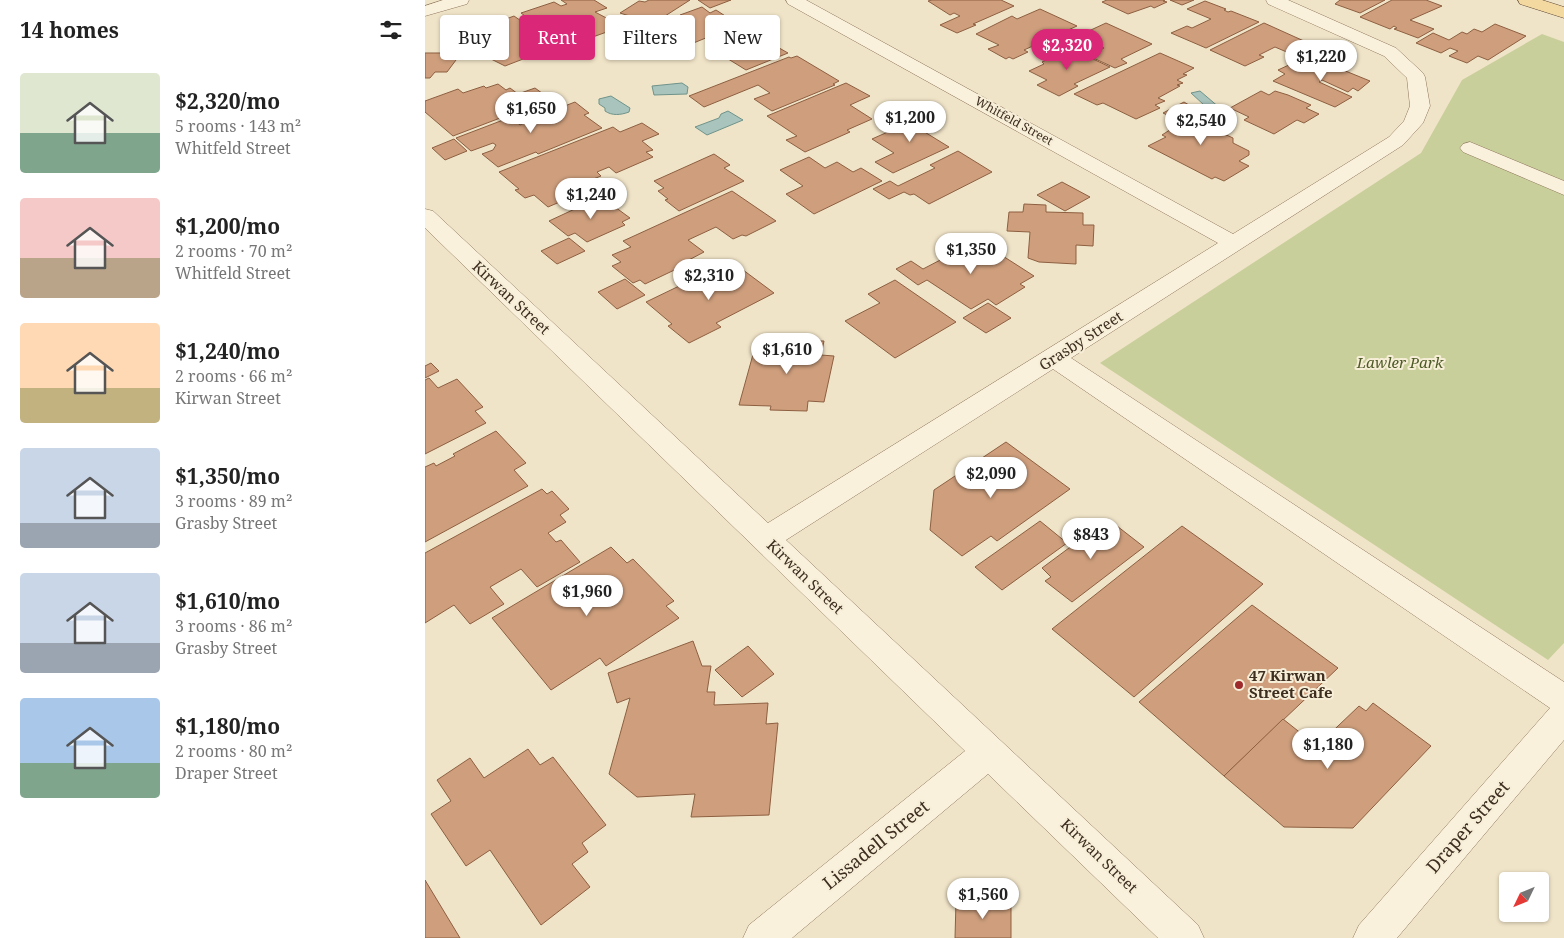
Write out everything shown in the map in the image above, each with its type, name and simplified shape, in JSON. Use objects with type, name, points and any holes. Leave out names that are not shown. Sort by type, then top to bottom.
[{"type":"main road","points":[[1526,0],[1564,13]]},
{"type":"street","points":[[425,12],[461,0]]},
{"type":"street","name":"Whitfeld Street","points":[[794,0],[1234,243]]},
{"type":"street","name":"Grasby Street","points":[[765,539],[1396,141],[1413,123],[1420,106],[1416,77],[1390,52],[1274,0]]},
{"type":"street","points":[[1470,148],[1564,189]]},
{"type":"street","name":"Kirwan Street","points":[[425,216],[1185,938]]},
{"type":"street","points":[[1054,358],[1564,700]]},
{"type":"street","name":"Draper Street","points":[[1372,938],[1564,716]]},
{"type":"street","name":"Lissadell Street","points":[[762,938],[989,752]]},
{"type":"green space","name":"Lawler Park","points":[[1542,34],[1564,42],[1564,643],[1548,660],[1100,363],[1421,153],[1462,80]]},
{"type":"water","points":[[682,83],[688,87],[687,94],[654,95],[652,86]]},
{"type":"water","points":[[1200,91],[1227,114],[1216,116],[1191,93]]},
{"type":"water","points":[[611,96],[630,108],[629,112],[611,114],[605,111],[605,108],[599,104],[599,99]]},
{"type":"water","points":[[728,111],[743,120],[707,135],[695,127],[719,118],[721,114]]},
{"type":"building","points":[[561,0],[594,0],[607,8],[595,12],[605,17],[605,33],[595,36],[595,15],[524,15],[521,13],[554,2],[561,6],[567,4]]},
{"type":"building","points":[[649,0],[690,0],[667,15],[626,15],[620,13],[639,1],[645,2]]},
{"type":"building","points":[[698,0],[731,0],[710,8]]},
{"type":"building","points":[[1001,0],[1014,6],[957,33],[940,25],[960,16],[954,13],[950,15],[928,1]]},
{"type":"building","points":[[1107,0],[1165,0],[1163,1],[1167,2],[1154,8],[1151,6],[1128,14],[1102,2]]},
{"type":"building","points":[[1170,0],[1194,0],[1182,5]]},
{"type":"building","points":[[1340,0],[1385,0],[1360,13],[1335,4]]},
{"type":"building","points":[[1392,0],[1426,0],[1442,6],[1410,20],[1434,29],[1418,38],[1394,29],[1397,28],[1394,26],[1390,29],[1360,17]]},
{"type":"building","points":[[1205,1],[1226,9],[1224,10],[1228,12],[1231,11],[1259,22],[1206,48],[1171,33],[1187,26],[1192,28],[1211,19],[1187,9]]},
{"type":"building","points":[[702,7],[710,13],[716,10],[724,15],[705,15],[705,38],[695,42],[695,15],[680,15]]},
{"type":"building","points":[[1040,9],[1077,26],[1024,50],[1028,52],[1013,59],[1009,57],[1006,59],[988,49],[999,45],[976,34],[1012,16],[1017,19]]},
{"type":"building","points":[[514,16],[519,19],[519,60],[521,60],[505,66],[493,60],[509,60],[509,18]]},
{"type":"building","points":[[1106,23],[1152,44],[1121,59],[1127,63],[1115,68],[1089,56],[1104,48],[1080,35]]},
{"type":"building","points":[[1264,23],[1315,46],[1296,56],[1275,47],[1259,55],[1264,57],[1245,66],[1210,50]]},
{"type":"building","points":[[1495,24],[1526,36],[1488,60],[1478,56],[1467,63],[1449,56],[1458,51],[1450,48],[1441,53],[1416,43],[1433,33],[1449,40],[1462,32],[1467,34],[1474,29],[1482,32]]},
{"type":"building","points":[[780,48],[788,53],[780,56]]},
{"type":"building","points":[[1066,51],[1071,53],[1076,51],[1110,67],[1074,84],[1078,86],[1059,96],[1037,85],[1047,80],[1029,71],[1044,64],[1042,62]]},
{"type":"building","points":[[425,53],[440,53],[440,60],[456,60],[447,72],[435,72],[430,78],[425,78]]},
{"type":"building","points":[[1160,53],[1194,68],[1183,74],[1187,75],[1177,80],[1183,83],[1177,85],[1180,86],[1158,98],[1165,101],[1155,105],[1160,108],[1136,119],[1103,103],[1097,105],[1074,94]]},
{"type":"building","points":[[797,56],[839,81],[833,84],[835,85],[772,111],[754,99],[770,93],[758,85],[704,107],[689,96],[789,57]]},
{"type":"building","points":[[1316,59],[1370,81],[1358,91],[1353,88],[1348,92],[1322,80],[1319,82],[1352,97],[1335,107],[1273,81],[1285,74],[1278,70],[1291,64],[1300,67]]},
{"type":"building","points":[[730,60],[771,60],[746,70]]},
{"type":"building","points":[[846,83],[870,96],[850,105],[872,119],[847,130],[850,132],[805,152],[786,140],[797,136],[767,116]]},
{"type":"building","points":[[498,84],[506,90],[510,88],[518,94],[535,88],[550,99],[453,136],[425,112],[425,101],[458,89],[463,93],[484,86],[486,88]]},
{"type":"building","points":[[1261,91],[1269,95],[1275,91],[1288,95],[1311,105],[1306,108],[1319,114],[1304,123],[1297,120],[1274,134],[1244,120],[1249,117],[1230,108]]},
{"type":"building","points":[[575,102],[589,113],[584,115],[602,128],[538,154],[536,152],[498,167],[482,154],[493,150],[496,145],[493,143],[471,151],[456,138],[511,117],[520,125],[524,123],[517,118],[538,110],[544,114]]},
{"type":"building","points":[[1184,102],[1202,113],[1191,119],[1233,138],[1233,143],[1249,151],[1249,155],[1239,161],[1249,166],[1224,181],[1215,177],[1212,179],[1148,146],[1166,137],[1162,135],[1182,122],[1163,113]]},
{"type":"building","points":[[924,112],[943,123],[923,131],[949,147],[893,173],[875,162],[894,153],[872,139],[899,127],[894,125]]},
{"type":"building","points":[[642,123],[659,134],[642,141],[653,150],[646,152],[653,157],[616,173],[609,167],[597,172],[601,176],[583,183],[590,189],[548,207],[534,195],[525,198],[515,190],[519,189],[499,172],[613,127],[620,132]]},
{"type":"building","points":[[454,139],[467,151],[445,160],[432,148]]},
{"type":"building","points":[[958,151],[992,172],[929,204],[914,194],[910,195],[904,192],[889,199],[873,189],[890,181],[898,186],[935,168],[930,165]]},
{"type":"building","points":[[714,154],[730,165],[724,168],[744,181],[679,211],[665,200],[668,199],[658,191],[664,188],[654,181]]},
{"type":"building","points":[[809,157],[825,168],[837,162],[853,172],[861,168],[882,181],[814,214],[786,194],[803,186],[780,170]]},
{"type":"building","points":[[1062,182],[1090,197],[1065,211],[1037,195]]},
{"type":"building","points":[[732,191],[776,221],[746,236],[742,235],[733,239],[716,227],[688,240],[704,252],[685,262],[687,264],[645,284],[640,280],[633,283],[612,266],[621,262],[612,255],[631,247],[623,241]]},
{"type":"building","points":[[604,199],[630,218],[622,222],[625,225],[587,242],[575,233],[568,236],[549,221],[592,201],[594,203]]},
{"type":"building","points":[[1024,204],[1046,205],[1046,212],[1083,213],[1083,225],[1094,225],[1093,246],[1076,245],[1076,264],[1039,262],[1028,258],[1030,232],[1007,231],[1009,212],[1023,212]]},
{"type":"building","points":[[569,238],[585,251],[557,264],[541,251]]},
{"type":"building","points":[[958,241],[970,249],[974,247],[987,256],[995,251],[1034,276],[1020,284],[1025,287],[996,305],[988,299],[971,309],[927,280],[918,285],[896,269],[911,261],[923,269],[948,256],[939,251]]},
{"type":"building","points":[[731,261],[774,293],[716,323],[721,327],[689,343],[668,326],[672,324],[646,302]]},
{"type":"building","points":[[625,279],[645,295],[617,309],[598,292]]},
{"type":"building","points":[[895,280],[956,322],[895,358],[845,321],[880,303],[868,294]]},
{"type":"building","points":[[988,303],[1011,318],[986,333],[963,318]]},
{"type":"building","points":[[757,340],[824,341],[821,355],[834,356],[824,402],[808,401],[807,411],[770,410],[771,406],[739,405]]},
{"type":"building","points":[[431,363],[439,371],[425,378],[425,366]]},
{"type":"building","points":[[429,378],[438,388],[457,379],[483,407],[475,411],[486,423],[425,454],[425,380]]},
{"type":"building","points":[[496,431],[526,463],[514,470],[528,486],[425,542],[425,467],[434,463],[436,466],[455,456],[453,454]]},
{"type":"building","points":[[1006,442],[1070,489],[997,541],[991,536],[962,556],[930,530],[934,490]]},
{"type":"building","points":[[542,489],[547,494],[552,491],[569,509],[560,515],[566,522],[548,533],[556,542],[561,540],[580,562],[537,587],[521,569],[490,587],[504,604],[470,624],[454,605],[425,623],[425,553]]},
{"type":"building","points":[[1108,519],[1144,547],[1072,602],[1045,581],[1051,577],[1042,568]]},
{"type":"building","points":[[1040,521],[1067,543],[1002,590],[975,567]]},
{"type":"building","points":[[1182,526],[1263,584],[1134,697],[1052,629]]},
{"type":"building","points":[[611,547],[627,563],[633,559],[674,601],[666,606],[679,618],[606,666],[600,658],[551,690],[492,618]]},
{"type":"building","name":"47 Kirwan Street Cafe","points":[[1252,605],[1338,668],[1224,776],[1139,702]]},
{"type":"building","points":[[693,641],[702,666],[711,666],[707,692],[715,692],[714,705],[768,703],[766,724],[778,723],[769,815],[691,817],[695,794],[637,797],[609,774],[630,698],[617,703],[608,673]]},
{"type":"building","points":[[748,646],[774,674],[742,697],[715,670]]},
{"type":"building","points":[[1373,703],[1431,746],[1353,828],[1284,827],[1224,776],[1283,719],[1317,746],[1359,706],[1366,711]]},
{"type":"building","points":[[528,749],[540,765],[553,757],[606,825],[582,843],[588,852],[572,864],[590,887],[541,925],[490,850],[466,866],[431,814],[451,801],[437,780],[470,758],[484,778]]},
{"type":"building","points":[[425,880],[460,938],[425,938]]},
{"type":"building","points":[[956,901],[1011,902],[1011,938],[955,938]]},
{"type":"place","name":"47 Kirwan Street Cafe","points":[[1239,685]]}]
